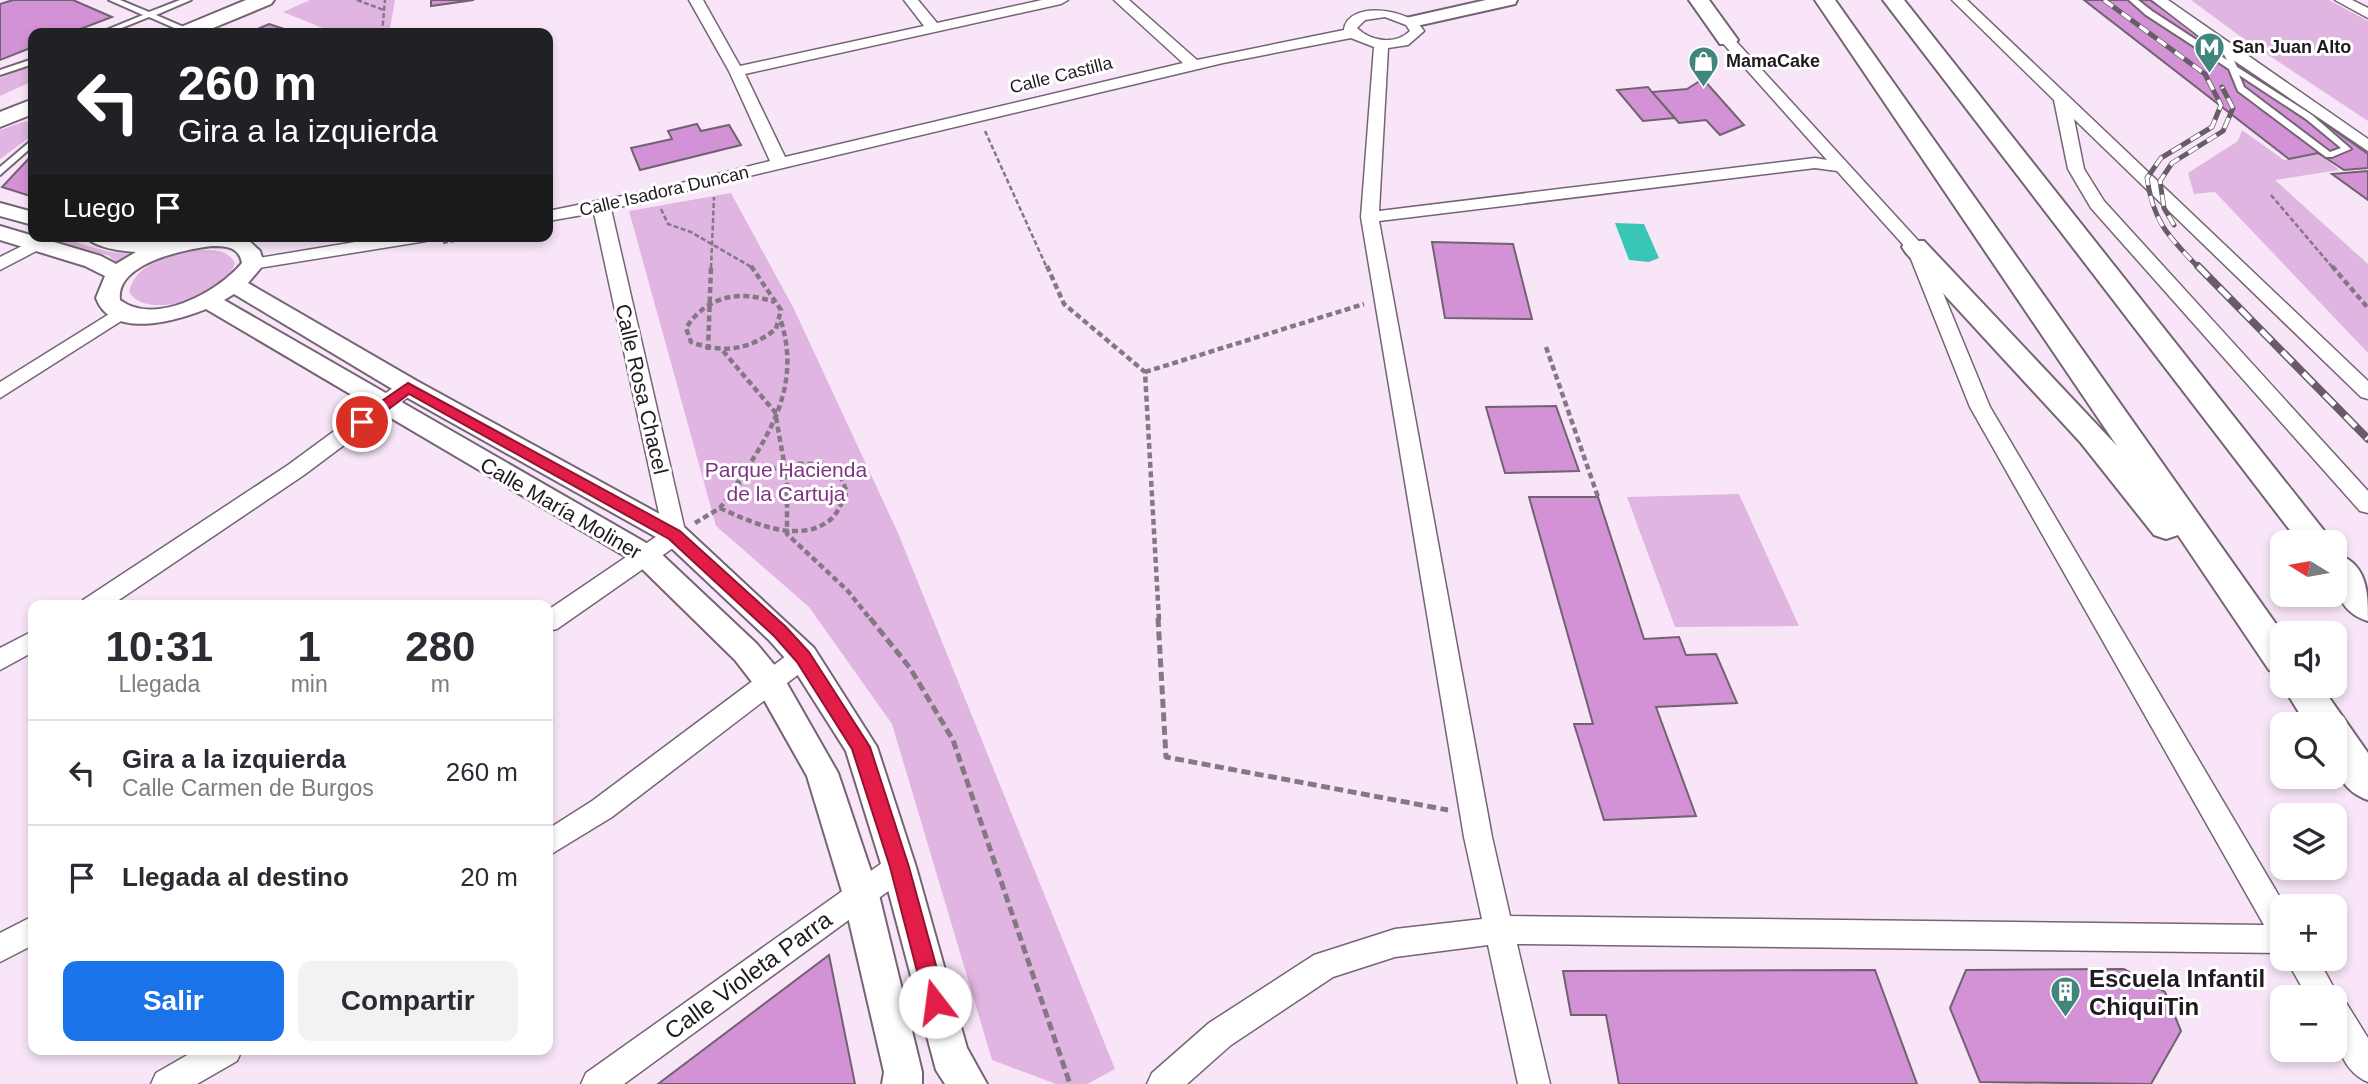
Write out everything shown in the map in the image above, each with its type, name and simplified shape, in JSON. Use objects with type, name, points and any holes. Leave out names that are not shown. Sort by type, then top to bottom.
[{"type":"main road","points":[[203,28],[264,0]]},
{"type":"main road","points":[[206,28],[290,0]]},
{"type":"main road","points":[[1699,0],[1727,40]]},
{"type":"main road","points":[[1825,0],[2270,643]]},
{"type":"main road","points":[[1893,0],[2307,530]]},
{"type":"main road","points":[[0,109],[28,106]]},
{"type":"main road","points":[[0,120],[28,107]]},
{"type":"main road","points":[[1915,247],[2092,436],[2270,653]]},
{"type":"main road","points":[[2347,581],[2368,608]]},
{"type":"main road","points":[[2347,753],[2368,783]]},
{"type":"street","points":[[696,0],[736,71],[780,164]]},
{"type":"street","points":[[911,0],[932,26]]},
{"type":"street","points":[[736,71],[1060,0]]},
{"type":"street","points":[[1121,0],[1192,63]]},
{"type":"street","points":[[1412,22],[1509,0]]},
{"type":"street","points":[[1959,0],[2368,392]]},
{"type":"street","points":[[2159,0],[2225,49],[2368,146]]},
{"type":"street","points":[[2178,0],[2232,40],[2368,130]]},
{"type":"street","points":[[2342,0],[2368,14]]},
{"type":"street","points":[[1387,7],[1412,22],[1417,31],[1409,39],[1381,44],[1353,33],[1350,25],[1358,17],[1387,7]]},
{"type":"street","name":"Calle Castilla","points":[[780,164],[1192,63],[1353,33]]},
{"type":"street","points":[[1727,40],[1915,247],[1980,408],[2270,907]]},
{"type":"street","points":[[1381,44],[1370,217],[1475,816],[1534,1084]]},
{"type":"street","points":[[2062,100],[2076,169],[2096,204],[2368,505]]},
{"type":"street","points":[[1512,200],[1556,187],[1670,169],[1810,155],[1819,149],[1819,140]]},
{"type":"street","points":[[1370,217],[1815,163],[1844,167]]},
{"type":"street","name":"Calle Isadora Duncan","points":[[553,215],[602,208],[780,164]]},
{"type":"street","name":"Calle Rosa Chacel","points":[[602,208],[675,535]]},
{"type":"street","points":[[0,209],[28,217]]},
{"type":"street","points":[[0,233],[28,242]]},
{"type":"street","points":[[29,242],[93,261],[118,274]]},
{"type":"street","points":[[116,242],[165,247]]},
{"type":"street","name":"Calle María Moliner","points":[[165,247],[194,242]]},
{"type":"street","name":"Calle María Moliner","points":[[237,242],[245,245],[253,253],[244,275],[408,387],[675,535],[780,632],[803,657],[860,747],[900,867],[950,1056],[967,1084]]},
{"type":"street","points":[[165,247],[118,274],[109,286],[107,297],[111,306],[122,312],[162,314],[210,301],[244,275],[398,242]]},
{"type":"street","points":[[0,265],[36,244]]},
{"type":"street","name":"Calle María Moliner","points":[[210,301],[645,555],[747,652],[771,682],[822,773],[860,895],[903,1072],[902,1084]]},
{"type":"street","points":[[0,391],[122,312]]},
{"type":"street","points":[[100,600],[296,470],[408,387]]},
{"type":"street","points":[[553,619],[675,535]]},
{"type":"street","points":[[0,660],[28,643]]},
{"type":"street","points":[[553,841],[602,809],[803,657]]},
{"type":"street","name":"Calle Violeta Parra","points":[[597,1084],[900,867]]},
{"type":"street","points":[[1163,1084],[1220,1034],[1325,965],[1395,943],[1500,930],[2270,939]]},
{"type":"street","points":[[0,948],[28,933]]},
{"type":"street","points":[[2347,1033],[2368,1066]]},
{"type":"street","points":[[167,1084],[217,1055]]},
{"type":"lane","points":[[113,0],[184,28]]},
{"type":"lane","points":[[116,28],[187,0]]},
{"type":"lane","points":[[2133,0],[2149,13],[2309,117],[2347,149],[2329,155],[2241,89],[2233,78],[2233,58],[2225,49]]},
{"type":"lane","points":[[0,73],[28,63]]},
{"type":"lane","points":[[0,172],[28,147]]},
{"type":"path","points":[[357,0],[384,10]]},
{"type":"path","points":[[382,28],[385,0]]},
{"type":"path","points":[[977,115],[1064,304],[1144,373],[1166,757],[1475,816]]},
{"type":"path","points":[[708,350],[714,193]]},
{"type":"path","points":[[2271,195],[2368,308]]},
{"type":"path","points":[[661,209],[668,224],[711,241],[757,271],[781,310],[781,320],[789,338],[788,390],[737,484],[720,508],[675,535]]},
{"type":"path","points":[[775,302],[757,295],[734,295],[710,301],[693,313],[685,328],[691,342],[708,350],[723,351],[754,345],[776,329],[781,320]]},
{"type":"path","points":[[1144,373],[1384,297]]},
{"type":"path","points":[[1546,347],[1598,497]]},
{"type":"path","points":[[723,351],[776,415],[784,462],[787,534],[848,591],[910,668],[953,740],[1070,1084]]},
{"type":"path","points":[[720,508],[750,522],[787,530],[808,531],[832,519],[847,492],[837,468],[806,460],[784,462],[737,484]]},
{"type":"green space","points":[[310,0],[395,0],[390,28],[323,28],[283,12]]},
{"type":"green space","points":[[2191,0],[2329,0],[2368,21],[2368,121],[2244,39]]},
{"type":"green space","points":[[28,67],[28,83],[0,96],[0,78]]},
{"type":"green space","points":[[26,121],[28,139],[0,159],[0,130]]},
{"type":"green space","points":[[2242,130],[2284,160],[2318,153],[2339,170],[2275,180],[2368,264],[2368,353],[2215,192],[2194,194],[2188,173],[2238,141]]},
{"type":"green space","name":"Parque Hacienda de la Cartuja","points":[[731,193],[794,309],[898,533],[1115,1069],[1087,1084],[1056,1084],[992,1060],[892,724],[809,607],[716,526],[629,211]]},
{"type":"green space","points":[[61,242],[75,242],[112,252],[136,253],[118,264],[109,256]]},
{"type":"green space","points":[[196,250],[223,252],[232,258],[235,263],[218,285],[186,301],[169,305],[152,305],[139,301],[129,292],[138,274],[146,267],[165,258]]},
{"type":"green space","points":[[1739,494],[1799,626],[1675,627],[1627,497]]},
{"type":"shaded area","points":[[1615,223],[1644,224],[1659,258],[1649,262],[1629,260]]},
{"type":"building","points":[[13,0],[73,0],[112,17],[83,28],[28,28],[28,49],[0,60],[0,4]]},
{"type":"building","points":[[431,0],[474,0],[431,6]]},
{"type":"building","points":[[2084,0],[2150,0],[2368,154],[2368,168],[2344,170],[2318,153],[2289,159]]},
{"type":"building","points":[[269,24],[281,28],[260,28]]},
{"type":"building","points":[[1703,79],[1744,125],[1720,135],[1706,120],[1679,123],[1652,92],[1687,89]]},
{"type":"building","points":[[1648,87],[1675,118],[1643,121],[1617,90]]},
{"type":"building","points":[[697,124],[701,131],[729,125],[741,145],[640,170],[631,148],[672,139],[668,131]]},
{"type":"building","points":[[28,159],[28,195],[2,187]]},
{"type":"building","points":[[2368,171],[2368,200],[2332,174]]},
{"type":"building","points":[[1432,242],[1513,244],[1532,319],[1445,318]]},
{"type":"building","points":[[1556,406],[1579,471],[1505,473],[1486,407]]},
{"type":"building","points":[[1529,497],[1598,497],[1644,639],[1679,637],[1686,655],[1716,654],[1737,703],[1656,707],[1696,816],[1604,820],[1574,724],[1593,724]]},
{"type":"building","points":[[829,955],[855,1084],[658,1084]]},
{"type":"building","name":"Escuela Infantil ChiquiTin","points":[[2124,969],[2165,992],[2181,1031],[2151,1084],[1980,1082],[1950,1008],[1966,970]]},
{"type":"building","points":[[1875,970],[1917,1084],[1619,1084],[1606,1015],[1571,1015],[1563,971]]},
{"type":"railway","points":[[2104,0],[2205,74],[2221,105],[2212,127],[2161,158],[2147,178],[2158,218],[2179,247],[2199,268]]},
{"type":"railway","points":[[2174,225],[2164,208],[2160,181],[2172,163],[2223,131],[2233,108],[2222,87]]},
{"type":"railway","points":[[2198,266],[2368,439]]},
{"type":"place","name":"San Juan Alto","points":[[2209,74]]},
{"type":"place","name":"MamaCake","points":[[1703,88]]},
{"type":"place","name":"Escuela Infantil ChiquiTin","points":[[2066,1019]]},
{"type":"route","points":[[362,422],[408,387],[675,535],[780,632],[803,657],[860,747],[900,867],[935,1002]]}]
